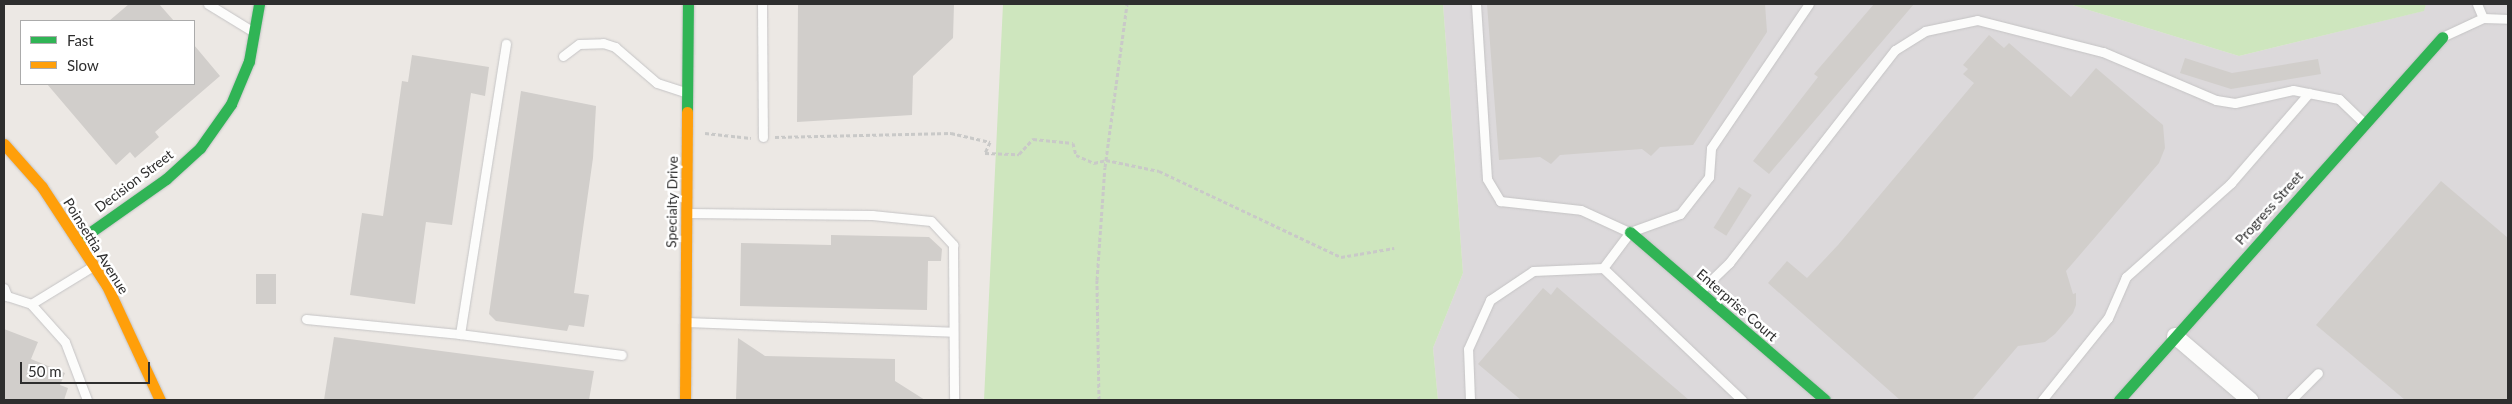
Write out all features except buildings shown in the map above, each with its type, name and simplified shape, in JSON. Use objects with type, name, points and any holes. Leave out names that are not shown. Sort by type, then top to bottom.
[{"type":"street","name":"Decision Street","points":[[78,241],[166,179],[200,148],[231,104],[249,61],[259,4]]},
{"type":"street","name":"Specialty Drive","points":[[685,400],[688,4]]},
{"type":"street","name":"Progress Street","points":[[2119,400],[2442,37]]},
{"type":"street","name":"Poinsettia Avenue","points":[[4,144],[42,188],[94,266],[160,400]]},
{"type":"street","name":"Enterprise Court","points":[[1630,232],[1826,400]]},
{"type":"street","points":[[2175,336],[2250,400]]},
{"type":"lane","points":[[208,4],[254,32]]},
{"type":"lane","points":[[762,4],[763,138]]},
{"type":"lane","points":[[1476,4],[1487,179],[1500,201],[1581,210],[1630,232]]},
{"type":"lane","points":[[1603,268],[1630,232],[1680,214],[1709,178],[1711,148],[1809,4]]},
{"type":"lane","points":[[2477,4],[2483,18]]},
{"type":"lane","points":[[2442,37],[2483,18],[2508,19]]},
{"type":"lane","points":[[1699,292],[1729,263],[1895,50],[1925,31],[1977,20],[2103,52],[2216,100],[2235,103],[2293,90],[2339,99],[2364,123]]},
{"type":"lane","points":[[563,56],[579,44],[603,43],[615,47],[657,83],[688,93]]},
{"type":"lane","points":[[460,334],[506,44]]},
{"type":"lane","points":[[2042,400],[2108,318],[2126,277],[2231,183],[2309,93]]},
{"type":"lane","points":[[686,214],[872,215],[931,221],[953,245],[954,400]]},
{"type":"lane","points":[[31,304],[94,266]]},
{"type":"lane","points":[[1470,400],[1468,349],[1490,300],[1532,271],[1603,268],[1742,400]]},
{"type":"lane","points":[[5,293],[31,304],[65,342],[87,400]]},
{"type":"lane","points":[[306,319],[460,334],[622,355]]},
{"type":"lane","points":[[685,322],[953,332]]},
{"type":"lane","points":[[2291,400],[2318,373]]},
{"type":"path","points":[[1099,400],[1098,280],[1106,160],[1127,4]]},
{"type":"path","points":[[687,131],[763,138],[951,133],[990,142],[985,153],[1019,154],[1033,139],[1074,143],[1076,155],[1094,163],[1106,160],[1159,171],[1341,257],[1394,248]]},
{"type":"shaded area","points":[[1443,4],[2069,4],[2239,56],[2423,11],[2426,4],[2508,4],[2508,400],[1438,400],[1433,348],[1463,273]]},
{"type":"green space","points":[[1003,4],[1443,4],[1463,273],[1433,348],[1438,400],[984,400]]},
{"type":"green space","points":[[2069,4],[2426,4],[2424,11],[2239,56]]},
{"type":"traffic: fast","points":[[78,241],[166,179],[200,148],[231,104],[249,61],[259,4]]},
{"type":"traffic: fast","points":[[687,112],[688,4]]},
{"type":"traffic: fast","points":[[2119,400],[2442,37]]},
{"type":"traffic: fast","points":[[1630,232],[1825,400]]},
{"type":"traffic: slow","points":[[685,400],[687,112]]},
{"type":"traffic: slow","points":[[4,144],[42,187],[107,286],[160,400]]}]
